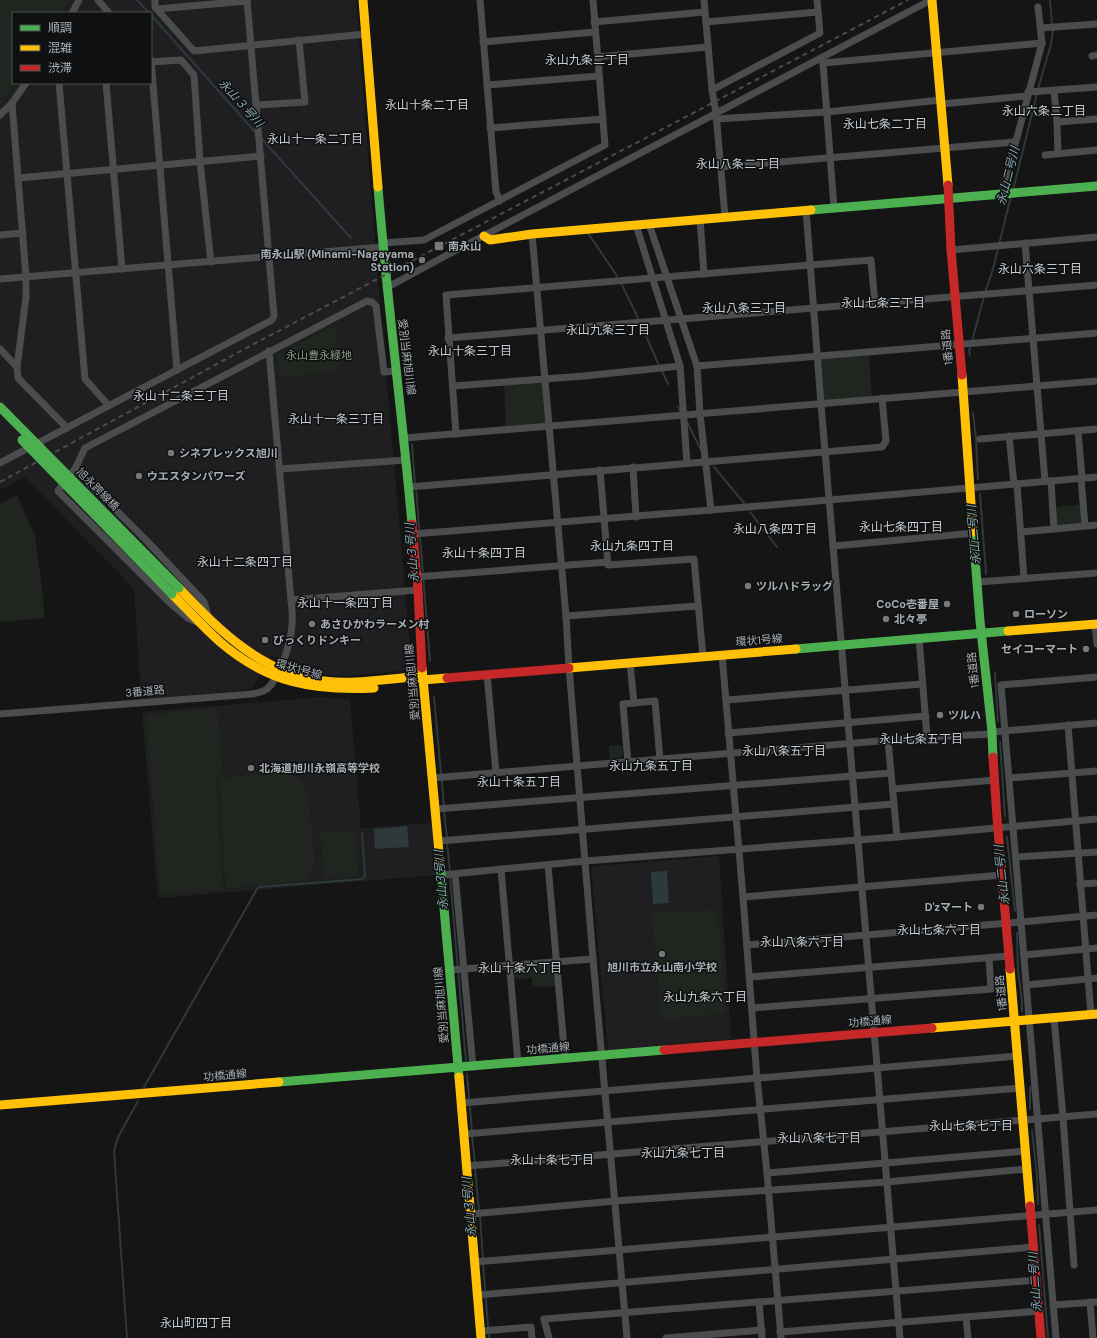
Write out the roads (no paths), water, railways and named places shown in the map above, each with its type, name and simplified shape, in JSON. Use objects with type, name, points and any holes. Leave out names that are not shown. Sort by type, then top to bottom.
[{"type":"street","points":[[73,12],[79,0]]},
{"type":"street","points":[[98,0],[108,12]]},
{"type":"street","points":[[155,0],[155,7],[194,51],[366,34]]},
{"type":"street","name":"愛別当麻旭川線","points":[[363,0],[386,288],[398,372],[406,460],[414,486],[421,577],[418,590],[423,680],[439,778],[444,841],[449,874],[457,970],[459,1068],[466,1103],[473,1166],[485,1332]]},
{"type":"street","points":[[480,0],[496,192],[500,201]]},
{"type":"street","points":[[0,279],[168,266],[424,240],[605,145],[592,0]]},
{"type":"street","points":[[704,0],[725,217]]},
{"type":"street","points":[[712,90],[820,33],[817,0]]},
{"type":"street","points":[[386,288],[716,116],[932,0]]},
{"type":"street","name":"1番道路","points":[[932,0],[949,198],[955,296],[962,344],[963,392],[974,533],[992,733],[994,780],[1041,1338]]},
{"type":"street","points":[[0,463],[272,320],[274,316],[247,1],[157,9]]},
{"type":"street","points":[[1004,194],[1015,142],[1042,43],[1043,28],[1038,7]]},
{"type":"street","points":[[594,22],[705,12]]},
{"type":"street","points":[[706,22],[818,12]]},
{"type":"street","points":[[1043,28],[1097,24]]},
{"type":"street","points":[[483,42],[595,32]]},
{"type":"street","points":[[257,106],[305,102],[299,40]]},
{"type":"street","points":[[822,60],[936,53],[1042,43]]},
{"type":"street","points":[[597,57],[708,47]]},
{"type":"street","points":[[152,62],[181,60],[194,75],[200,162],[211,262]]},
{"type":"street","points":[[822,60],[834,208]]},
{"type":"street","points":[[152,75],[178,370]]},
{"type":"street","points":[[487,85],[599,76]]},
{"type":"street","points":[[0,115],[12,103],[25,84]]},
{"type":"street","points":[[59,84],[85,379],[109,406]]},
{"type":"street","points":[[106,84],[122,269]]},
{"type":"street","points":[[716,116],[827,112],[1029,94],[1044,91],[1097,86]]},
{"type":"street","points":[[1054,90],[1058,153]]},
{"type":"street","points":[[12,103],[26,277],[26,297],[18,378],[67,428]]},
{"type":"street","points":[[490,128],[603,119]]},
{"type":"street","points":[[1057,122],[1097,119]]},
{"type":"street","points":[[720,167],[1015,142]]},
{"type":"street","points":[[1045,155],[1097,150]]},
{"type":"street","points":[[18,178],[260,156]]},
{"type":"street","points":[[484,236],[490,240],[532,234],[700,219],[1097,186]]},
{"type":"street","points":[[806,210],[813,309],[900,1338]]},
{"type":"street","points":[[700,219],[704,274]]},
{"type":"street","points":[[649,224],[697,366],[700,414],[711,510]]},
{"type":"street","points":[[636,225],[680,366],[687,463]]},
{"type":"street","points":[[0,235],[23,233]]},
{"type":"street","points":[[532,234],[556,522],[566,616],[593,959],[627,1338]]},
{"type":"street","points":[[951,250],[1097,237]]},
{"type":"street","points":[[1025,243],[1041,434],[1054,529]]},
{"type":"street","points":[[456,434],[446,295],[871,260],[874,304]]},
{"type":"street","points":[[448,338],[1097,285]]},
{"type":"street","points":[[75,469],[146,540],[204,602],[206,622],[188,618],[170,603],[58,491],[75,469],[85,448],[367,301],[372,302],[376,306],[384,372],[398,372]]},
{"type":"street","points":[[697,366],[1097,333]]},
{"type":"street","points":[[0,350],[18,367]]},
{"type":"street","points":[[269,351],[292,600],[291,634],[284,659],[278,673]]},
{"type":"street","points":[[453,386],[680,366]]},
{"type":"street","points":[[404,438],[1097,381]]},
{"type":"street","points":[[414,486],[882,447],[886,441],[882,398]]},
{"type":"street","name":"旭永跨線橋","points":[[0,407],[176,591]]},
{"type":"street","name":"旭永跨線橋","points":[[0,418],[176,591]]},
{"type":"street","points":[[980,439],[1097,429]]},
{"type":"street","points":[[1078,431],[1085,526]]},
{"type":"street","points":[[1010,436],[1021,532],[1024,578]]},
{"type":"street","points":[[280,469],[406,460]]},
{"type":"street","points":[[633,468],[636,516]]},
{"type":"street","points":[[600,470],[608,565],[694,560],[697,606],[704,656]]},
{"type":"street","points":[[417,533],[604,519],[1097,477]]},
{"type":"street","points":[[1021,532],[1097,525]]},
{"type":"street","points":[[834,546],[974,533]]},
{"type":"street","points":[[421,577],[608,562]]},
{"type":"street","points":[[978,582],[1097,572]]},
{"type":"street","points":[[292,600],[418,590]]},
{"type":"street","name":"環状1号線","points":[[176,591],[206,622],[278,673],[324,681],[352,682],[415,678],[423,680],[1096,624]]},
{"type":"street","points":[[566,616],[697,606]]},
{"type":"street","points":[[1096,624],[1097,644]]},
{"type":"street","points":[[919,638],[927,737]]},
{"type":"street","points":[[722,655],[780,1335],[899,1322],[1039,1311]]},
{"type":"street","points":[[630,663],[634,703]]},
{"type":"street","name":"3番道路","points":[[0,714],[255,693],[266,690],[278,673]]},
{"type":"street","points":[[487,674],[496,773]]},
{"type":"street","points":[[1056,1338],[1001,685],[1097,677]]},
{"type":"street","points":[[726,700],[922,684]]},
{"type":"street","points":[[628,762],[623,704],[655,701],[660,760]]},
{"type":"street","points":[[728,733],[926,716]]},
{"type":"street","points":[[439,778],[888,740],[992,733],[1004,730],[1097,723]]},
{"type":"street","points":[[1068,725],[1085,949],[1094,1015]]},
{"type":"street","points":[[888,740],[897,837]]},
{"type":"street","points":[[1009,778],[1097,771]]},
{"type":"street","points":[[441,809],[891,773]]},
{"type":"street","points":[[893,789],[994,780]]},
{"type":"street","points":[[444,841],[894,804]]},
{"type":"street","points":[[472,1067],[457,970],[449,874],[585,861],[897,837],[1097,819]]},
{"type":"street","points":[[1016,857],[1097,852]]},
{"type":"street","points":[[548,865],[565,1059]]},
{"type":"street","points":[[501,869],[518,1063]]},
{"type":"street","points":[[743,897],[1002,875]]},
{"type":"street","points":[[1080,884],[1097,883]]},
{"type":"street","points":[[747,945],[1097,915]]},
{"type":"street","points":[[1024,955],[1097,948]]},
{"type":"street","points":[[750,977],[1009,956]]},
{"type":"street","points":[[752,1008],[991,989],[989,958]]},
{"type":"street","points":[[457,970],[593,959]]},
{"type":"street","points":[[1027,984],[1097,978]]},
{"type":"street","name":"功橋通線","points":[[0,1105],[1094,1015]]},
{"type":"street","points":[[1054,1018],[1064,1117],[1074,1265]]},
{"type":"street","points":[[466,1103],[1018,1056]]},
{"type":"street","points":[[469,1133],[1020,1088]]},
{"type":"street","points":[[473,1166],[1097,1114]]},
{"type":"street","points":[[767,1173],[1026,1151]]},
{"type":"street","points":[[476,1214],[615,1201],[887,1182],[1027,1169]]},
{"type":"street","points":[[480,1261],[1097,1210]]},
{"type":"street","points":[[483,1294],[1034,1247]]},
{"type":"street","points":[[549,1338],[544,1319],[1037,1280]]},
{"type":"street","points":[[759,1302],[762,1338]]},
{"type":"street","points":[[1053,1305],[1093,1302],[1093,1338]]},
{"type":"street","points":[[966,1317],[968,1338]]},
{"type":"street","points":[[485,1332],[531,1328],[545,1324]]},
{"type":"street","points":[[531,1328],[532,1338]]},
{"type":"street","points":[[666,1338],[762,1330]]},
{"type":"waterway","name":"永山３号川","points":[[137,0],[148,12]]},
{"type":"waterway","name":"永山二号川","points":[[1050,0],[1052,25]]},
{"type":"waterway","name":"永山３号川","points":[[152,16],[256,133]]},
{"type":"waterway","name":"永山二号川","points":[[1038,89],[1051,44],[1053,30]]},
{"type":"waterway","name":"永山二号川","points":[[1013,190],[1037,94]]},
{"type":"waterway","name":"永山３号川","points":[[261,138],[351,238]]},
{"type":"waterway","name":"永山二号川","points":[[985,293],[993,269],[1011,196]]},
{"type":"waterway","points":[[588,233],[617,276]]},
{"type":"waterway","points":[[621,283],[638,318]]},
{"type":"waterway","name":"永山二号川","points":[[972,341],[984,297]]},
{"type":"waterway","points":[[642,327],[658,363]]},
{"type":"waterway","name":"永山二号川","points":[[970,355],[969,351],[971,345]]},
{"type":"waterway","points":[[662,371],[668,384]]},
{"type":"waterway","points":[[678,407],[680,411]]},
{"type":"waterway","name":"永山二号川","points":[[973,413],[978,479]]},
{"type":"waterway","points":[[687,422],[701,450]]},
{"type":"waterway","name":"永山３号川","points":[[412,444],[415,484]]},
{"type":"waterway","points":[[714,467],[744,503]]},
{"type":"waterway","name":"永山３号川","points":[[416,488],[430,661]]},
{"type":"waterway","name":"永山二号川","points":[[980,494],[986,574]]},
{"type":"waterway","points":[[750,512],[777,547]]},
{"type":"waterway","name":"永山二号川","points":[[995,673],[998,721]]},
{"type":"waterway","name":"永山３号川","points":[[434,697],[444,806]]},
{"type":"waterway","name":"永山二号川","points":[[1000,742],[1005,816]]},
{"type":"waterway","name":"永山３号川","points":[[444,811],[447,838]]},
{"type":"waterway","points":[[144,1087],[257,889],[259,887],[363,879],[365,876],[362,833]]},
{"type":"waterway","name":"永山二号川","points":[[1007,837],[1015,911]]},
{"type":"waterway","name":"永山３号川","points":[[447,843],[450,872]]},
{"type":"waterway","name":"永山３号川","points":[[450,877],[466,1061]]},
{"type":"waterway","name":"永山二号川","points":[[1017,933],[1018,970],[1022,1011]]},
{"type":"waterway","name":"永山３号川","points":[[467,1074],[472,1132]]},
{"type":"waterway","name":"永山二号川","points":[[1030,1087],[1030,1109]]},
{"type":"waterway","points":[[127,1338],[114,1151],[118,1137],[138,1101]]},
{"type":"waterway","name":"永山二号川","points":[[1032,1130],[1038,1204]]},
{"type":"waterway","name":"永山３号川","points":[[472,1136],[475,1163]]},
{"type":"waterway","name":"永山３号川","points":[[475,1168],[479,1211]]},
{"type":"waterway","name":"永山３号川","points":[[480,1216],[483,1259]]},
{"type":"waterway","name":"永山二号川","points":[[1039,1225],[1048,1338]]},
{"type":"waterway","name":"永山３号川","points":[[483,1263],[489,1338]]},
{"type":"railway","points":[[0,482],[250,346],[908,0]]},
{"type":"place","name":"南永山","points":[[439,246]]},
{"type":"place","name":"南永山駅 (Minami-Nagayama Station)","points":[[422,260]]},
{"type":"place","name":"シネプレックス旭川","points":[[171,453]]},
{"type":"place","name":"ウエスタンパワーズ","points":[[139,476]]},
{"type":"place","name":"ツルハドラッグ","points":[[748,586]]},
{"type":"place","name":"CoCo壱番屋","points":[[947,604]]},
{"type":"place","name":"ローソン","points":[[1016,614]]},
{"type":"place","name":"北々亭","points":[[886,619]]},
{"type":"place","name":"あさひかわラーメン村","points":[[312,624]]},
{"type":"place","name":"びっくりドンキー","points":[[265,640]]},
{"type":"place","name":"セイコーマート","points":[[1086,649]]},
{"type":"place","name":"ツルハ","points":[[940,715]]},
{"type":"place","name":"北海道旭川永嶺高等学校","points":[[251,768]]},
{"type":"place","name":"D'zマート","points":[[981,907]]},
{"type":"place","name":"旭川市立永山南小学校","points":[[662,954]]},
{"type":"district","name":"永山九条二丁目","points":[[587,60]]},
{"type":"district","name":"永山十条二丁目","points":[[427,105]]},
{"type":"district","name":"永山六条二丁目","points":[[1044,111]]},
{"type":"district","name":"永山七条二丁目","points":[[885,124]]},
{"type":"district","name":"永山十一条二丁目","points":[[315,139]]},
{"type":"district","name":"永山八条二丁目","points":[[738,164]]},
{"type":"district","name":"永山六条三丁目","points":[[1040,269]]},
{"type":"district","name":"永山七条三丁目","points":[[883,303]]},
{"type":"district","name":"永山八条三丁目","points":[[744,308]]},
{"type":"district","name":"永山九条三丁目","points":[[608,330]]},
{"type":"district","name":"永山十条三丁目","points":[[470,351]]},
{"type":"district","name":"永山十二条三丁目","points":[[181,396]]},
{"type":"district","name":"永山十一条三丁目","points":[[336,419]]},
{"type":"district","name":"永山七条四丁目","points":[[901,527]]},
{"type":"district","name":"永山八条四丁目","points":[[775,529]]},
{"type":"district","name":"永山九条四丁目","points":[[632,546]]},
{"type":"district","name":"永山十条四丁目","points":[[484,553]]},
{"type":"district","name":"永山十二条四丁目","points":[[245,562]]},
{"type":"district","name":"永山十一条四丁目","points":[[345,603]]},
{"type":"district","name":"永山七条五丁目","points":[[921,739]]},
{"type":"district","name":"永山八条五丁目","points":[[784,751]]},
{"type":"district","name":"永山九条五丁目","points":[[651,766]]},
{"type":"district","name":"永山十条五丁目","points":[[519,782]]},
{"type":"district","name":"永山七条六丁目","points":[[939,930]]},
{"type":"district","name":"永山八条六丁目","points":[[802,942]]},
{"type":"district","name":"永山十条六丁目","points":[[520,968]]},
{"type":"district","name":"永山九条六丁目","points":[[705,997]]},
{"type":"district","name":"永山七条七丁目","points":[[971,1126]]},
{"type":"district","name":"永山八条七丁目","points":[[819,1138]]},
{"type":"district","name":"永山九条七丁目","points":[[683,1153]]},
{"type":"district","name":"永山十条七丁目","points":[[552,1160]]},
{"type":"district","name":"永山町四丁目","points":[[196,1323]]},
{"type":"park label","name":"永山豊永緑地","points":[[319,355]]}]
